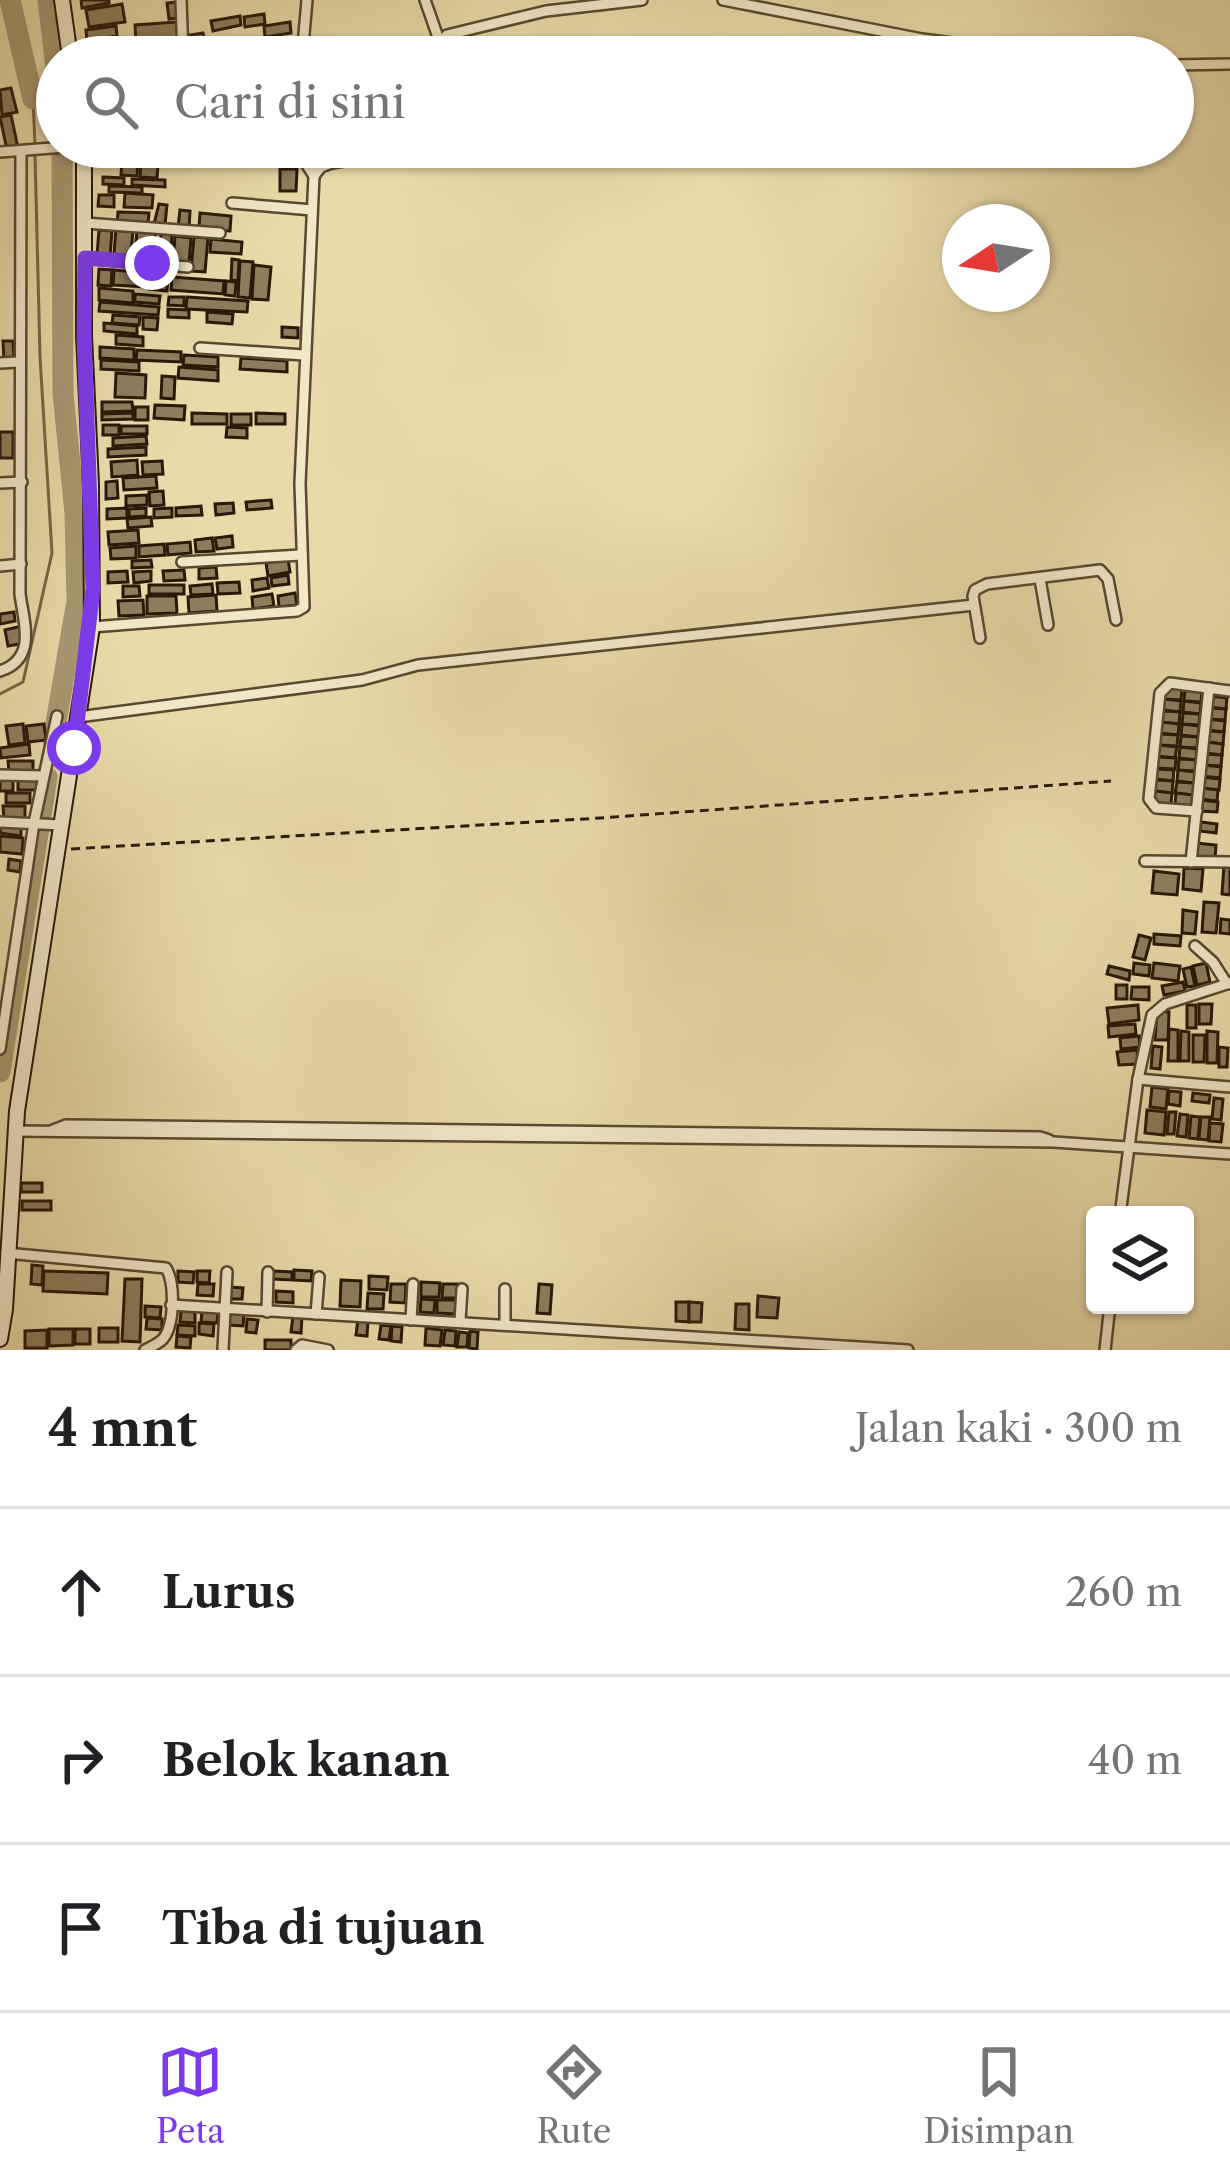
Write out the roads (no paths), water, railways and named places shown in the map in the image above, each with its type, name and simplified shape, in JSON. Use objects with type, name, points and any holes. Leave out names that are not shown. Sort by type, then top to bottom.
[{"type":"main road","points":[[62,0],[67,36]]},
{"type":"main road","points":[[0,1339],[5,1309],[5,1176],[92,627],[84,168]]},
{"type":"street","points":[[181,0],[182,36]]},
{"type":"street","points":[[304,36],[307,0]]},
{"type":"street","points":[[425,0],[438,36]]},
{"type":"street","points":[[445,36],[546,11],[642,0]]},
{"type":"street","points":[[723,0],[907,36]]},
{"type":"street","points":[[1194,65],[1230,64]]},
{"type":"street","points":[[0,152],[36,150]]},
{"type":"street","points":[[0,671],[14,665],[26,646],[20,594],[18,362],[26,151]]},
{"type":"street","points":[[309,168],[314,176]]},
{"type":"street","points":[[92,627],[302,609],[304,355],[314,176],[320,168]]},
{"type":"street","points":[[232,203],[312,210]]},
{"type":"street","points":[[86,223],[220,233]]},
{"type":"street","points":[[85,258],[188,267]]},
{"type":"street","points":[[200,348],[304,355]]},
{"type":"street","points":[[0,363],[18,362]]},
{"type":"street","points":[[0,483],[22,482]]},
{"type":"street","points":[[182,562],[302,555]]},
{"type":"street","points":[[0,566],[21,564]]},
{"type":"street","points":[[980,638],[974,605],[980,586],[1093,570],[1105,573],[1116,620]]},
{"type":"street","points":[[1040,579],[1048,625]]},
{"type":"street","points":[[78,717],[362,680],[418,665],[974,605]]},
{"type":"street","points":[[1197,812],[1153,806],[1149,799],[1162,688],[1170,683],[1230,691]]},
{"type":"street","points":[[1191,862],[1209,688]]},
{"type":"street","points":[[0,1049],[6,971],[18,945],[56,716]]},
{"type":"street","points":[[0,776],[44,776]]},
{"type":"street","points":[[0,822],[57,825]]},
{"type":"street","points":[[1145,861],[1230,862]]},
{"type":"street","points":[[18,945],[38,947]]},
{"type":"street","points":[[1121,1206],[1151,1015],[1229,984],[1195,946]]},
{"type":"street","points":[[1138,1078],[1230,1087]]},
{"type":"street","points":[[15,1131],[1054,1142],[1230,1154]]},
{"type":"street","points":[[6,1253],[161,1265],[171,1277],[171,1305],[164,1337],[145,1350]]},
{"type":"street","points":[[223,1349],[227,1272]]},
{"type":"street","points":[[267,1312],[268,1272]]},
{"type":"street","points":[[316,1314],[319,1276]]},
{"type":"street","points":[[411,1320],[413,1284]]},
{"type":"street","points":[[460,1321],[462,1288]]},
{"type":"street","points":[[505,1289],[505,1324]]},
{"type":"street","points":[[171,1305],[908,1350]]},
{"type":"street","points":[[1105,1350],[1109,1314]]},
{"type":"street","points":[[296,1350],[302,1345],[328,1350]]},
{"type":"waterway","points":[[10,0],[33,99]]},
{"type":"waterway","points":[[48,0],[52,36]]},
{"type":"waterway","points":[[33,99],[35,145]]},
{"type":"waterway","points":[[0,694],[23,682],[52,553],[40,357],[35,155]]},
{"type":"waterway","points":[[53,740],[77,601],[75,513],[63,393],[62,168]]},
{"type":"waterway","points":[[0,1072],[47,777]]}]
